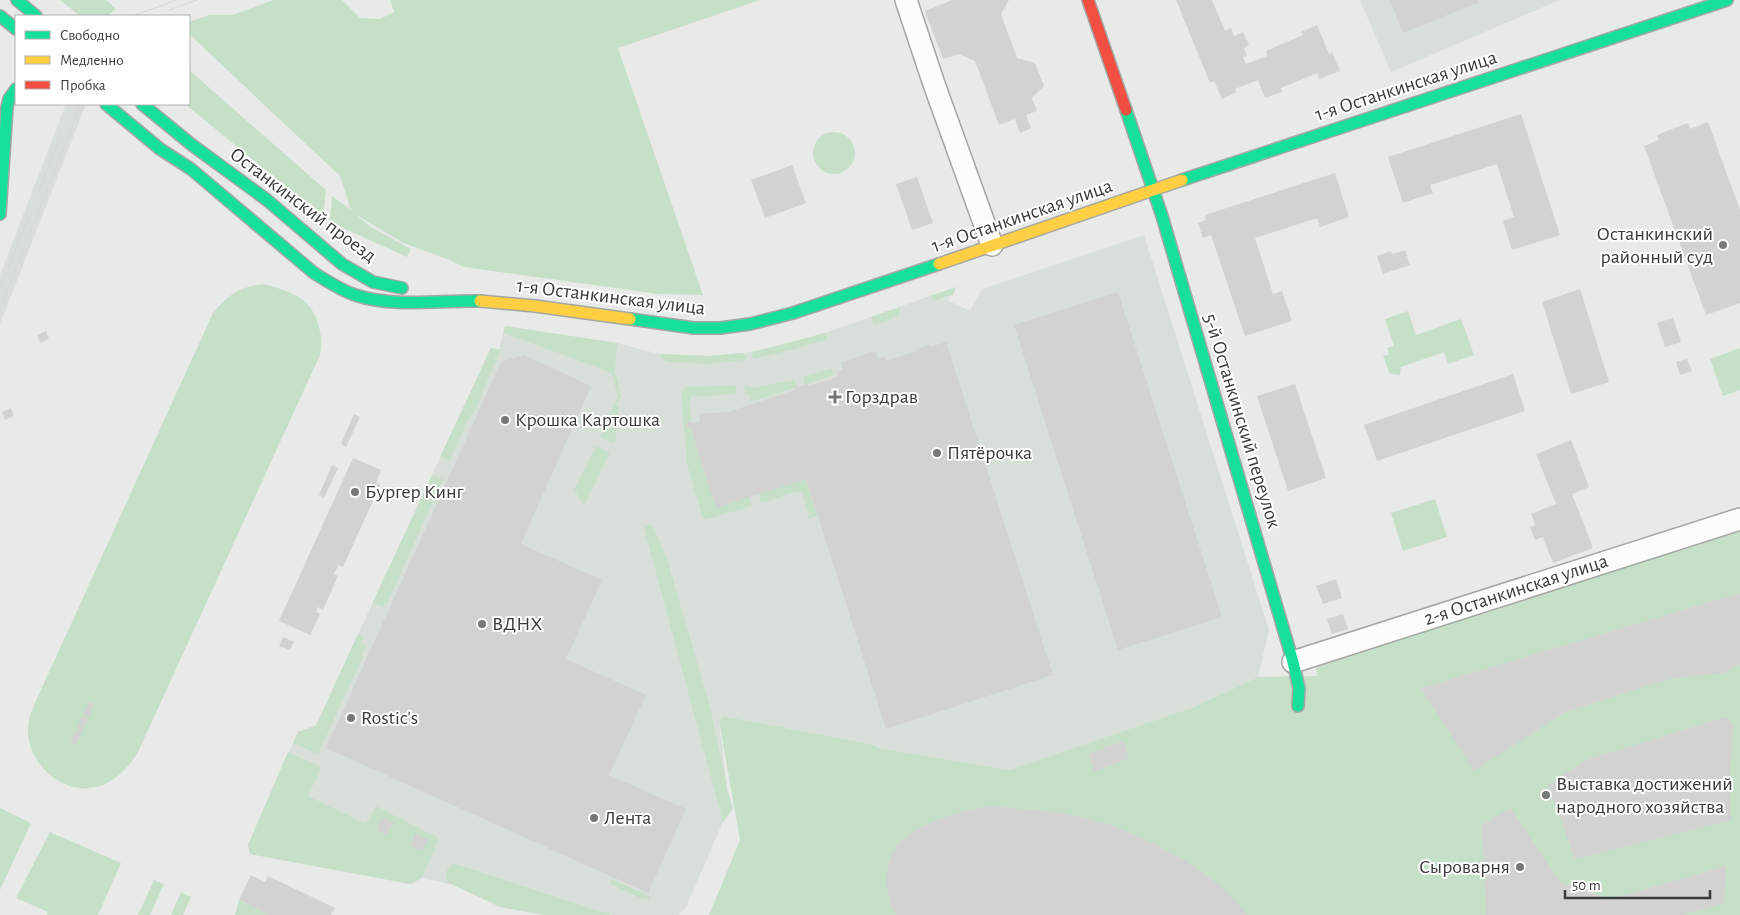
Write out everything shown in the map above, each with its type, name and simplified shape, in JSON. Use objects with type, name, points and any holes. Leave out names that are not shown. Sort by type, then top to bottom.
[{"type":"street","points":[[17,0],[35,15]]},
{"type":"street","points":[[906,0],[992,245]]},
{"type":"street","name":"5-й Останкинский переулок","points":[[1088,0],[1154,190],[1293,662],[1299,688],[1298,706]]},
{"type":"street","name":"1-я Останкинская улица","points":[[314,273],[351,294],[380,301],[402,303],[458,300],[556,308],[691,328],[721,328],[750,325],[784,316],[905,276],[1154,190],[1727,0]]},
{"type":"street","points":[[0,16],[15,28]]},
{"type":"street","points":[[0,214],[7,107],[9,99],[15,90]]},
{"type":"street","name":"Останкинский проезд","points":[[107,105],[160,150],[191,168],[314,273]]},
{"type":"street","name":"Останкинский проезд","points":[[143,105],[267,200],[342,264],[373,282],[385,286],[458,300]]},
{"type":"street","name":"2-я Останкинская улица","points":[[1293,662],[1740,519]]},
{"type":"shaded area","points":[[1360,0],[1560,0],[1391,72]]},
{"type":"shaded area","points":[[66,105],[86,105],[0,324],[0,275]]},
{"type":"shaded area","points":[[1144,235],[1269,630],[1258,677],[1194,707],[1009,771],[879,748],[871,744],[723,716],[719,721],[727,789],[733,808],[723,822],[686,907],[678,915],[612,915],[454,863],[449,883],[454,885],[422,878],[410,884],[250,854],[248,845],[298,732],[316,725],[491,348],[499,350],[505,326],[617,343],[659,354],[708,356],[744,353],[825,333],[930,296],[932,299],[948,297],[949,301],[970,311],[982,289]]},
{"type":"green space","points":[[60,0],[106,0],[116,9],[108,15],[79,15]]},
{"type":"green space","points":[[274,0],[342,0],[360,18],[380,19],[394,12],[390,0],[760,0],[618,48],[703,295],[658,294],[464,267],[403,243],[355,214],[371,227],[411,249],[407,257],[330,222],[332,196],[351,210],[340,176],[190,35],[190,22],[209,15],[232,15]]},
{"type":"green space","points":[[190,71],[326,190],[323,217],[186,105],[190,105]]},
{"type":"green space","points":[[838,132],[846,135],[852,141],[855,153],[852,165],[846,171],[830,174],[822,171],[816,165],[813,149],[816,141],[822,135]]},
{"type":"green space","points":[[263,284],[299,297],[313,311],[319,325],[320,355],[138,752],[124,771],[98,787],[79,788],[58,781],[41,766],[30,746],[28,728],[34,705],[213,313],[235,293],[247,287]]},
{"type":"green space","points":[[956,287],[953,295],[937,300],[932,299],[930,296]]},
{"type":"green space","points":[[900,307],[900,311],[895,317],[874,325],[871,317]]},
{"type":"green space","points":[[1408,311],[1416,335],[1461,319],[1474,355],[1448,364],[1444,352],[1401,367],[1400,375],[1390,374],[1383,356],[1389,354],[1387,348],[1394,346],[1385,319]]},
{"type":"green space","points":[[505,326],[617,343],[615,372],[621,396],[616,405],[619,407],[615,444],[600,437],[618,397],[612,374],[503,333]]},
{"type":"green space","points":[[825,333],[827,339],[796,349],[753,359],[752,352]]},
{"type":"green space","points":[[491,348],[501,350],[473,414],[471,414],[449,461],[440,457]]},
{"type":"green space","points":[[1740,348],[1740,390],[1723,396],[1710,359]]},
{"type":"green space","points":[[744,353],[746,360],[708,364],[668,362],[659,354],[708,356]]},
{"type":"green space","points":[[832,368],[834,375],[805,385],[803,377]]},
{"type":"green space","points":[[794,380],[797,387],[750,402],[749,394],[745,394],[744,385],[752,388]]},
{"type":"green space","points":[[736,385],[736,394],[690,397],[691,422],[689,421],[686,425],[689,429],[692,429],[749,497],[752,506],[705,520],[687,464],[681,391],[686,387]]},
{"type":"green space","points":[[596,446],[610,453],[584,506],[574,489]]},
{"type":"green space","points":[[432,475],[443,479],[387,603],[385,602],[383,607],[373,602]]},
{"type":"green space","points":[[806,479],[817,516],[807,519],[809,514],[802,493],[798,491],[761,503],[758,494]]},
{"type":"green space","points":[[1435,499],[1447,537],[1403,551],[1391,513]]},
{"type":"green space","points":[[650,524],[654,528],[667,559],[711,710],[727,789],[733,808],[723,822],[644,528]]},
{"type":"green space","points":[[1740,530],[1740,915],[709,915],[740,840],[719,721],[723,716],[871,744],[879,748],[1009,770],[1194,707],[1258,677],[1318,676],[1316,669],[1322,661]]},
{"type":"green space","points":[[358,634],[364,637],[361,643],[366,646],[363,656],[318,754],[293,743],[298,732],[316,726]]},
{"type":"green space","points":[[288,752],[322,767],[308,796],[366,824],[376,806],[439,838],[422,878],[410,884],[250,854],[248,845]]},
{"type":"green space","points":[[0,808],[31,823],[0,890]]},
{"type":"green space","points":[[50,832],[121,863],[98,915],[47,915],[48,912],[16,898]]},
{"type":"green space","points":[[454,863],[612,915],[544,915],[500,907],[449,883],[446,872]]},
{"type":"green space","points":[[612,879],[650,896],[650,898],[644,900],[610,884]]},
{"type":"green space","points":[[154,880],[164,884],[150,915],[138,915]]},
{"type":"green space","points":[[181,892],[191,897],[183,915],[171,915]]},
{"type":"green space","points":[[239,900],[269,915],[235,915]]},
{"type":"building","points":[[952,0],[1009,0],[1001,14],[1017,58],[1035,63],[1044,86],[1032,98],[1037,111],[1026,115],[1031,128],[1020,133],[1015,119],[999,125],[975,61],[959,54],[943,59],[925,11]]},
{"type":"building","points":[[1176,0],[1212,0],[1225,31],[1231,28],[1234,36],[1243,32],[1249,45],[1244,48],[1247,56],[1243,57],[1246,64],[1267,56],[1266,51],[1303,35],[1301,32],[1317,25],[1329,54],[1332,52],[1340,71],[1319,79],[1317,73],[1281,88],[1282,92],[1265,98],[1258,80],[1235,89],[1237,92],[1222,99],[1214,81],[1210,83]]},
{"type":"building","points":[[1390,0],[1478,0],[1479,2],[1403,33]]},
{"type":"building","points":[[1521,114],[1560,235],[1512,250],[1503,221],[1514,217],[1497,164],[1430,185],[1433,193],[1403,203],[1388,157]]},
{"type":"building","points":[[1708,122],[1740,210],[1740,303],[1706,315],[1644,146],[1659,140],[1657,135],[1688,123],[1690,129]]},
{"type":"building","points":[[792,165],[806,203],[765,218],[751,180]]},
{"type":"building","points":[[1335,173],[1349,217],[1320,227],[1317,218],[1255,238],[1273,294],[1282,291],[1292,321],[1245,336],[1211,235],[1203,238],[1198,223],[1206,220],[1205,215]]},
{"type":"building","points":[[917,177],[933,223],[912,230],[896,184]]},
{"type":"building","points":[[1405,250],[1410,265],[1383,274],[1377,256],[1391,251],[1392,254]]},
{"type":"building","points":[[1580,289],[1609,382],[1571,394],[1542,302]]},
{"type":"building","points":[[1118,292],[1222,617],[1118,650],[1014,325]]},
{"type":"building","points":[[1673,318],[1681,342],[1665,347],[1657,323]]},
{"type":"building","points":[[46,331],[49,339],[40,343],[37,335]]},
{"type":"building","points":[[946,342],[1053,675],[886,729],[806,479],[716,508],[691,429],[687,428],[686,425],[689,421],[694,423],[700,421],[699,414],[728,412],[795,390],[794,388],[838,377],[837,372],[843,370],[841,363],[859,356],[875,351],[878,359],[885,356],[887,361],[917,351],[916,349],[930,344],[930,347]]},
{"type":"building","name":"ВДНХ","points":[[524,355],[591,386],[521,544],[602,580],[566,659],[646,695],[609,775],[686,809],[648,893],[326,748],[501,362]]},
{"type":"building","points":[[1687,359],[1692,371],[1680,375],[1676,362]]},
{"type":"building","points":[[1513,374],[1525,411],[1377,461],[1364,425]]},
{"type":"building","points":[[1295,384],[1326,478],[1288,491],[1257,396]]},
{"type":"building","points":[[11,408],[14,416],[5,420],[2,412]]},
{"type":"building","points":[[354,414],[360,417],[346,447],[341,444]]},
{"type":"building","points":[[1571,440],[1589,487],[1572,494],[1593,548],[1553,563],[1543,537],[1535,540],[1530,527],[1535,525],[1531,514],[1556,504],[1536,454]]},
{"type":"building","points":[[353,458],[381,470],[376,483],[380,485],[343,567],[338,565],[334,574],[338,576],[323,610],[318,607],[316,612],[320,614],[310,635],[279,621]]},
{"type":"building","points":[[332,465],[338,468],[324,498],[319,495]]},
{"type":"building","points":[[1336,579],[1342,598],[1323,604],[1316,586]]},
{"type":"building","points":[[1740,593],[1740,664],[1724,673],[1673,678],[1565,712],[1474,771],[1421,688]]},
{"type":"building","points":[[1343,614],[1348,629],[1332,634],[1327,619]]},
{"type":"building","points":[[283,637],[294,642],[290,650],[279,646]]},
{"type":"building","points":[[89,702],[94,704],[89,717],[83,714]]},
{"type":"building","points":[[82,716],[88,718],[82,731],[77,729]]},
{"type":"building","points":[[1726,717],[1733,725],[1730,779],[1731,820],[1575,859],[1548,785],[1559,781],[1557,778],[1589,759]]},
{"type":"building","points":[[76,730],[82,732],[76,745],[70,742]]},
{"type":"building","points":[[1123,741],[1129,758],[1094,772],[1088,754]]},
{"type":"building","points":[[991,806],[1064,813],[1111,825],[1147,840],[1185,860],[1221,886],[1248,915],[896,915],[890,903],[886,881],[889,859],[898,844],[915,830],[937,820],[964,811]]},
{"type":"building","points":[[1510,808],[1560,882],[1611,899],[1726,866],[1724,903],[1682,915],[1486,915],[1482,825]]},
{"type":"building","points":[[382,817],[394,822],[387,835],[376,830]]},
{"type":"building","points":[[415,833],[428,839],[422,851],[410,846]]},
{"type":"building","points":[[251,875],[265,882],[268,876],[335,908],[331,915],[269,915],[239,900]]},
{"type":"tram line","points":[[135,15],[177,0]]},
{"type":"tram line","points":[[169,10],[197,0]]},
{"type":"tram line","points":[[0,309],[80,105]]},
{"type":"tram line","points":[[38,193],[61,134]]},
{"type":"tram line","points":[[0,288],[28,218]]},
{"type":"traffic: fast","points":[[17,0],[35,15]]},
{"type":"traffic: fast","points":[[1182,180],[1727,0]]},
{"type":"traffic: fast","points":[[0,16],[15,28]]},
{"type":"traffic: fast","points":[[0,214],[7,107],[9,99],[15,90]]},
{"type":"traffic: fast","points":[[107,105],[160,149],[191,169],[314,273],[339,288],[355,295],[386,301],[480,301]]},
{"type":"traffic: fast","points":[[143,105],[192,145],[267,200],[342,264],[373,282],[402,288]]},
{"type":"traffic: fast","points":[[1126,110],[1162,216],[1293,662],[1299,688],[1298,706]]},
{"type":"traffic: fast","points":[[630,319],[694,328],[720,328],[750,324],[793,313],[939,264]]},
{"type":"traffic: slow","points":[[939,264],[1182,180]]},
{"type":"traffic: slow","points":[[480,301],[535,306],[630,319]]},
{"type":"traffic: jam","points":[[1088,0],[1126,110]]},
{"type":"place","name":"Останкинский районный суд","points":[[1723,245]]},
{"type":"place","name":"Горздрав","points":[[835,397]]},
{"type":"place","name":"Крошка Картошка","points":[[505,420]]},
{"type":"place","name":"Пятёрочка","points":[[937,453]]},
{"type":"place","name":"Бургер Кинг","points":[[355,492]]},
{"type":"place","name":"ВДНХ","points":[[482,624]]},
{"type":"place","name":"Rostic's","points":[[351,718]]},
{"type":"place","name":"Выставка достижений народного хозяйства","points":[[1546,795]]},
{"type":"place","name":"Лента","points":[[594,818]]},
{"type":"place","name":"Сыроварня","points":[[1520,867]]}]
